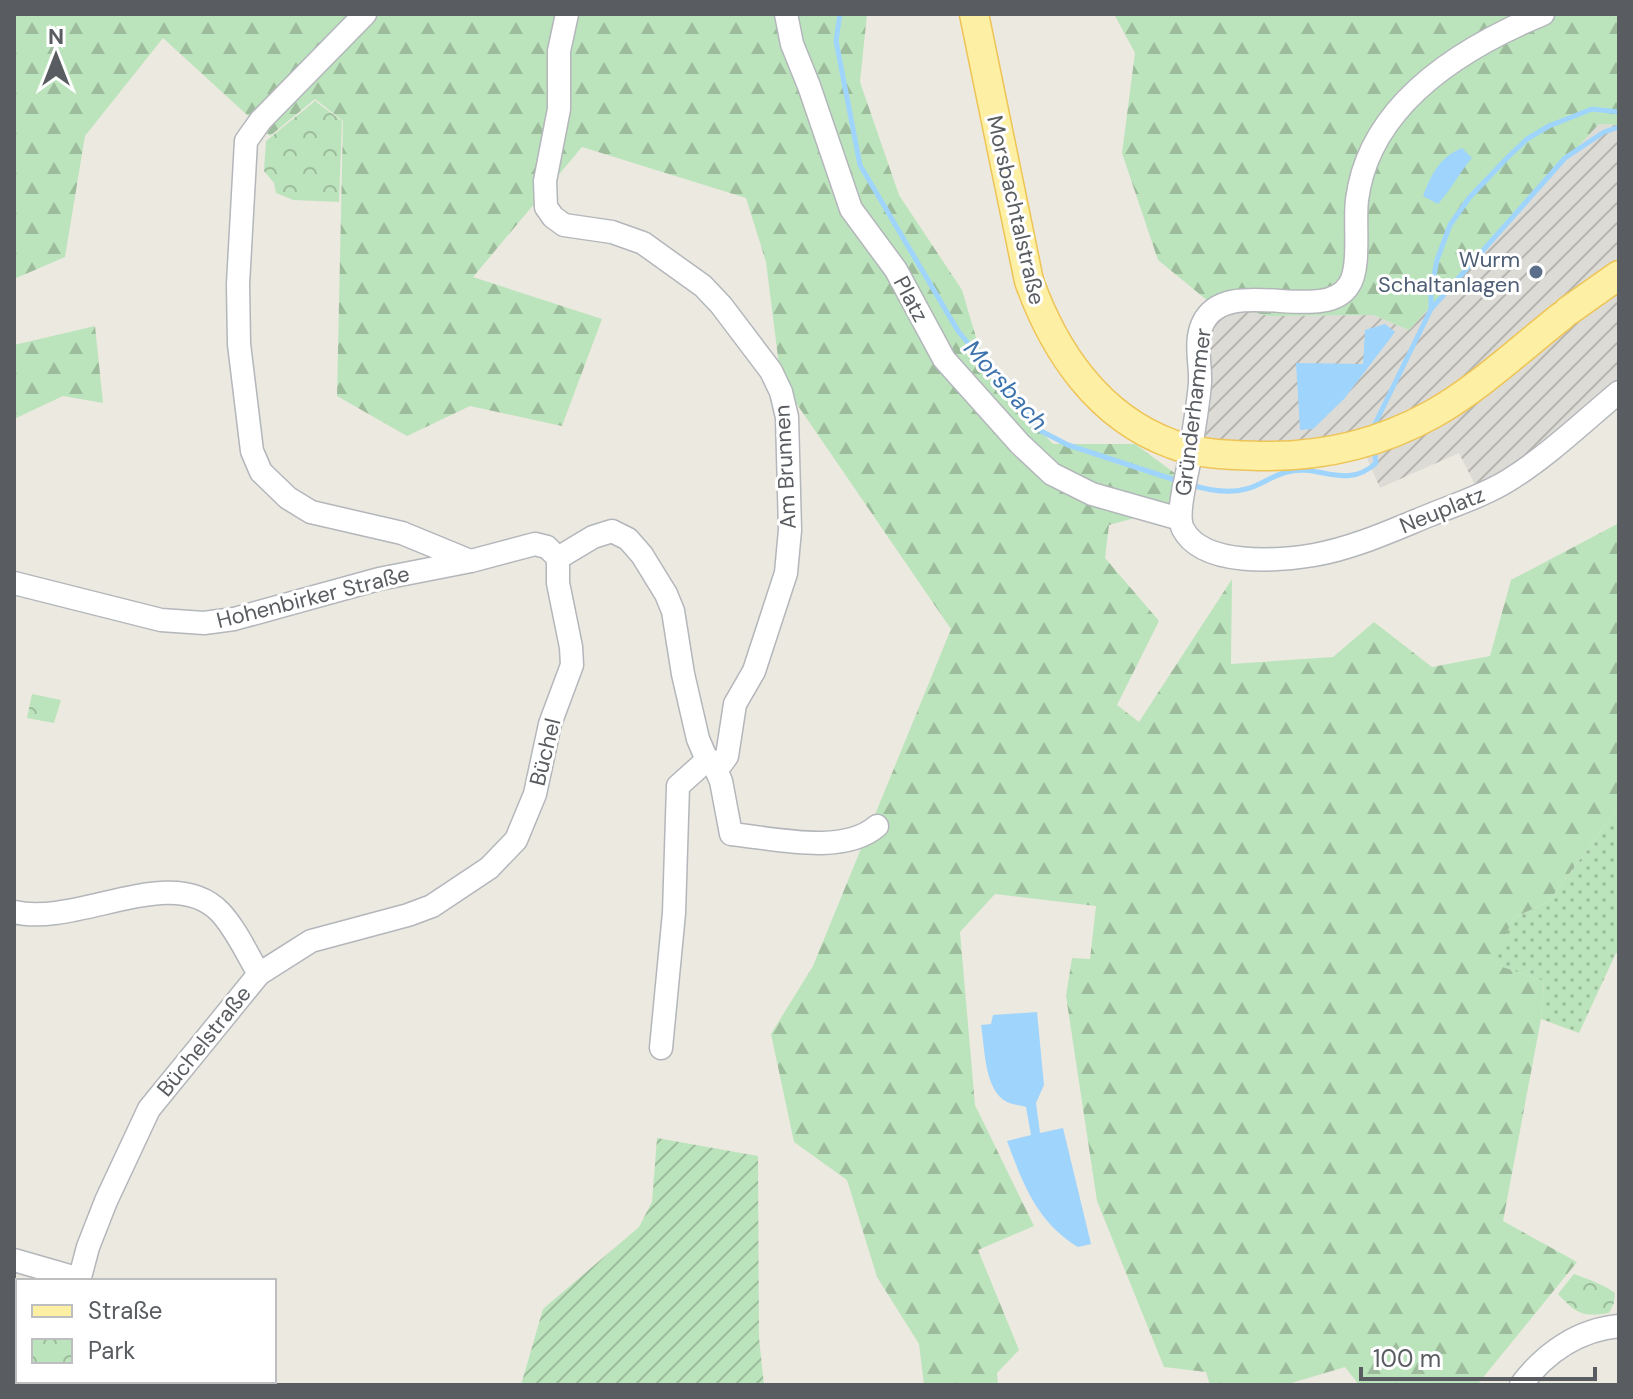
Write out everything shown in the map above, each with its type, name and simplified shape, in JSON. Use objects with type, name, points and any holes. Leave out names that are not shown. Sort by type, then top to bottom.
[{"type":"main road","name":"Morsbachtalstraße","points":[[974,14],[1029,281],[1042,319],[1089,388],[1120,416],[1172,445],[1190,462],[1226,455],[1324,453],[1376,440],[1453,401],[1619,275]]},
{"type":"street","points":[[365,14],[261,120],[246,141],[238,303],[239,344],[252,451],[261,472],[288,498],[311,512],[402,533],[471,561],[535,544],[547,547],[558,558],[583,541],[612,531],[628,539],[642,555],[673,611],[698,739],[721,781],[731,834],[837,843],[868,834],[877,826]]},
{"type":"street","name":"Am Brunnen","points":[[567,14],[559,51],[559,109],[545,181],[546,207],[564,225],[612,232],[643,243],[703,286],[771,371],[781,392],[787,417],[790,530],[786,573],[754,671],[735,704],[727,756],[722,763],[710,762]]},
{"type":"street","name":"Platz","points":[[786,14],[792,44],[851,209],[896,270],[944,359],[1020,444],[1052,474],[1092,494],[1181,509]]},
{"type":"street","name":"Gründerhammer","points":[[1236,558],[1216,554],[1188,536],[1181,509],[1200,381],[1198,341],[1205,319],[1211,312],[1230,303],[1318,301],[1338,297],[1349,286],[1354,274],[1357,200],[1362,173],[1374,142],[1385,126],[1432,77],[1464,54],[1501,32],[1543,14]]},
{"type":"street","name":"Neuplatz","points":[[1236,558],[1296,557],[1338,549],[1488,491],[1546,455],[1619,392]]},
{"type":"street","name":"Büchel","points":[[432,906],[469,883],[508,851],[529,812],[556,705],[572,665],[558,583],[558,558]]},
{"type":"street","name":"Hohenbirker Straße","points":[[14,583],[161,620],[204,623],[261,612],[379,579],[471,561]]},
{"type":"street","points":[[661,1048],[675,899],[678,786],[710,762]]},
{"type":"street","points":[[14,912],[33,916],[58,913],[161,892],[195,895],[212,905],[225,918],[259,974]]},
{"type":"street","name":"Büchelstraße","points":[[80,1279],[88,1247],[106,1201],[149,1109],[259,974],[311,941],[432,906]]},
{"type":"street","points":[[14,1260],[77,1279]]},
{"type":"street","points":[[1521,1385],[1532,1371],[1565,1344],[1588,1332],[1619,1326]]},
{"type":"shaded area","points":[[1599,124],[1619,125],[1619,404],[1571,449],[1484,503],[1459,453],[1380,488],[1357,435],[1217,449],[1184,437],[1208,301],[1269,316],[1373,315],[1409,330]]},
{"type":"green space","points":[[14,14],[867,14],[860,82],[899,195],[962,290],[978,344],[1006,395],[1053,444],[1135,444],[1176,474],[1168,509],[1109,525],[1105,558],[1159,621],[1117,705],[1139,722],[1232,579],[1231,664],[1333,657],[1374,622],[1432,667],[1490,656],[1511,580],[1619,523],[1619,807],[1548,902],[1513,918],[1494,964],[1544,981],[1541,1019],[1503,1221],[1577,1262],[1477,1385],[1359,1385],[1345,1367],[1285,1385],[1210,1385],[1206,1372],[1164,1367],[1097,1201],[1066,996],[1072,958],[1090,959],[1096,906],[995,894],[960,932],[975,1105],[1034,1226],[978,1250],[1019,1350],[997,1373],[998,1385],[924,1385],[919,1344],[877,1277],[847,1180],[794,1142],[771,1034],[813,966],[951,629],[781,381],[766,262],[746,198],[582,147],[473,277],[602,319],[562,426],[470,406],[407,436],[337,396],[343,121],[315,99],[270,136],[163,38],[85,136],[65,257],[14,279]]},
{"type":"green space","points":[[1114,14],[1619,14],[1619,125],[1599,124],[1409,330],[1373,315],[1269,316],[1208,301],[1158,260],[1122,153],[1135,53]]},
{"type":"green space","points":[[315,101],[342,121],[339,202],[293,200],[276,193],[274,183],[264,171],[266,141]]},
{"type":"green space","points":[[95,326],[103,403],[63,396],[14,419],[14,345]]},
{"type":"green space","points":[[32,694],[61,700],[54,723],[27,718]]},
{"type":"green space","points":[[1619,807],[1619,953],[1616,953],[1579,1033],[1541,1019],[1544,981],[1493,964],[1513,918],[1548,902]]},
{"type":"green space","points":[[657,1138],[758,1156],[759,1338],[764,1385],[521,1385],[543,1309],[639,1227],[652,1202]]},
{"type":"green space","points":[[1574,1274],[1615,1293],[1609,1313],[1592,1315],[1580,1312],[1558,1294]]},
{"type":"water","points":[[1462,148],[1472,158],[1443,199],[1438,204],[1423,196],[1438,167],[1448,156]]},
{"type":"water","points":[[1385,324],[1395,332],[1344,399],[1313,429],[1300,430],[1296,363],[1363,364],[1365,330]]},
{"type":"water","points":[[1037,1012],[1044,1085],[1036,1103],[1040,1133],[1063,1128],[1091,1244],[1078,1247],[1052,1226],[1033,1201],[1007,1141],[1031,1135],[1026,1107],[1009,1103],[999,1096],[987,1068],[981,1025],[991,1024],[993,1015]]},
{"type":"waterway","name":"Morsbach","points":[[840,14],[836,41],[860,165],[958,331],[1041,431],[1068,445],[1178,481]]},
{"type":"waterway","name":"Morsbach","points":[[1431,308],[1437,260],[1450,225],[1469,198],[1509,156],[1527,139],[1549,126],[1592,109],[1619,112]]},
{"type":"waterway","name":"Morsbach","points":[[1372,430],[1431,309],[1565,158],[1604,132],[1619,127]]},
{"type":"waterway","name":"Morsbach","points":[[1191,485],[1233,491],[1251,488],[1282,473],[1298,470],[1354,475],[1376,463],[1375,455]]},
{"type":"place","name":"Wurm Schaltanlagen","points":[[1536,272]]}]
